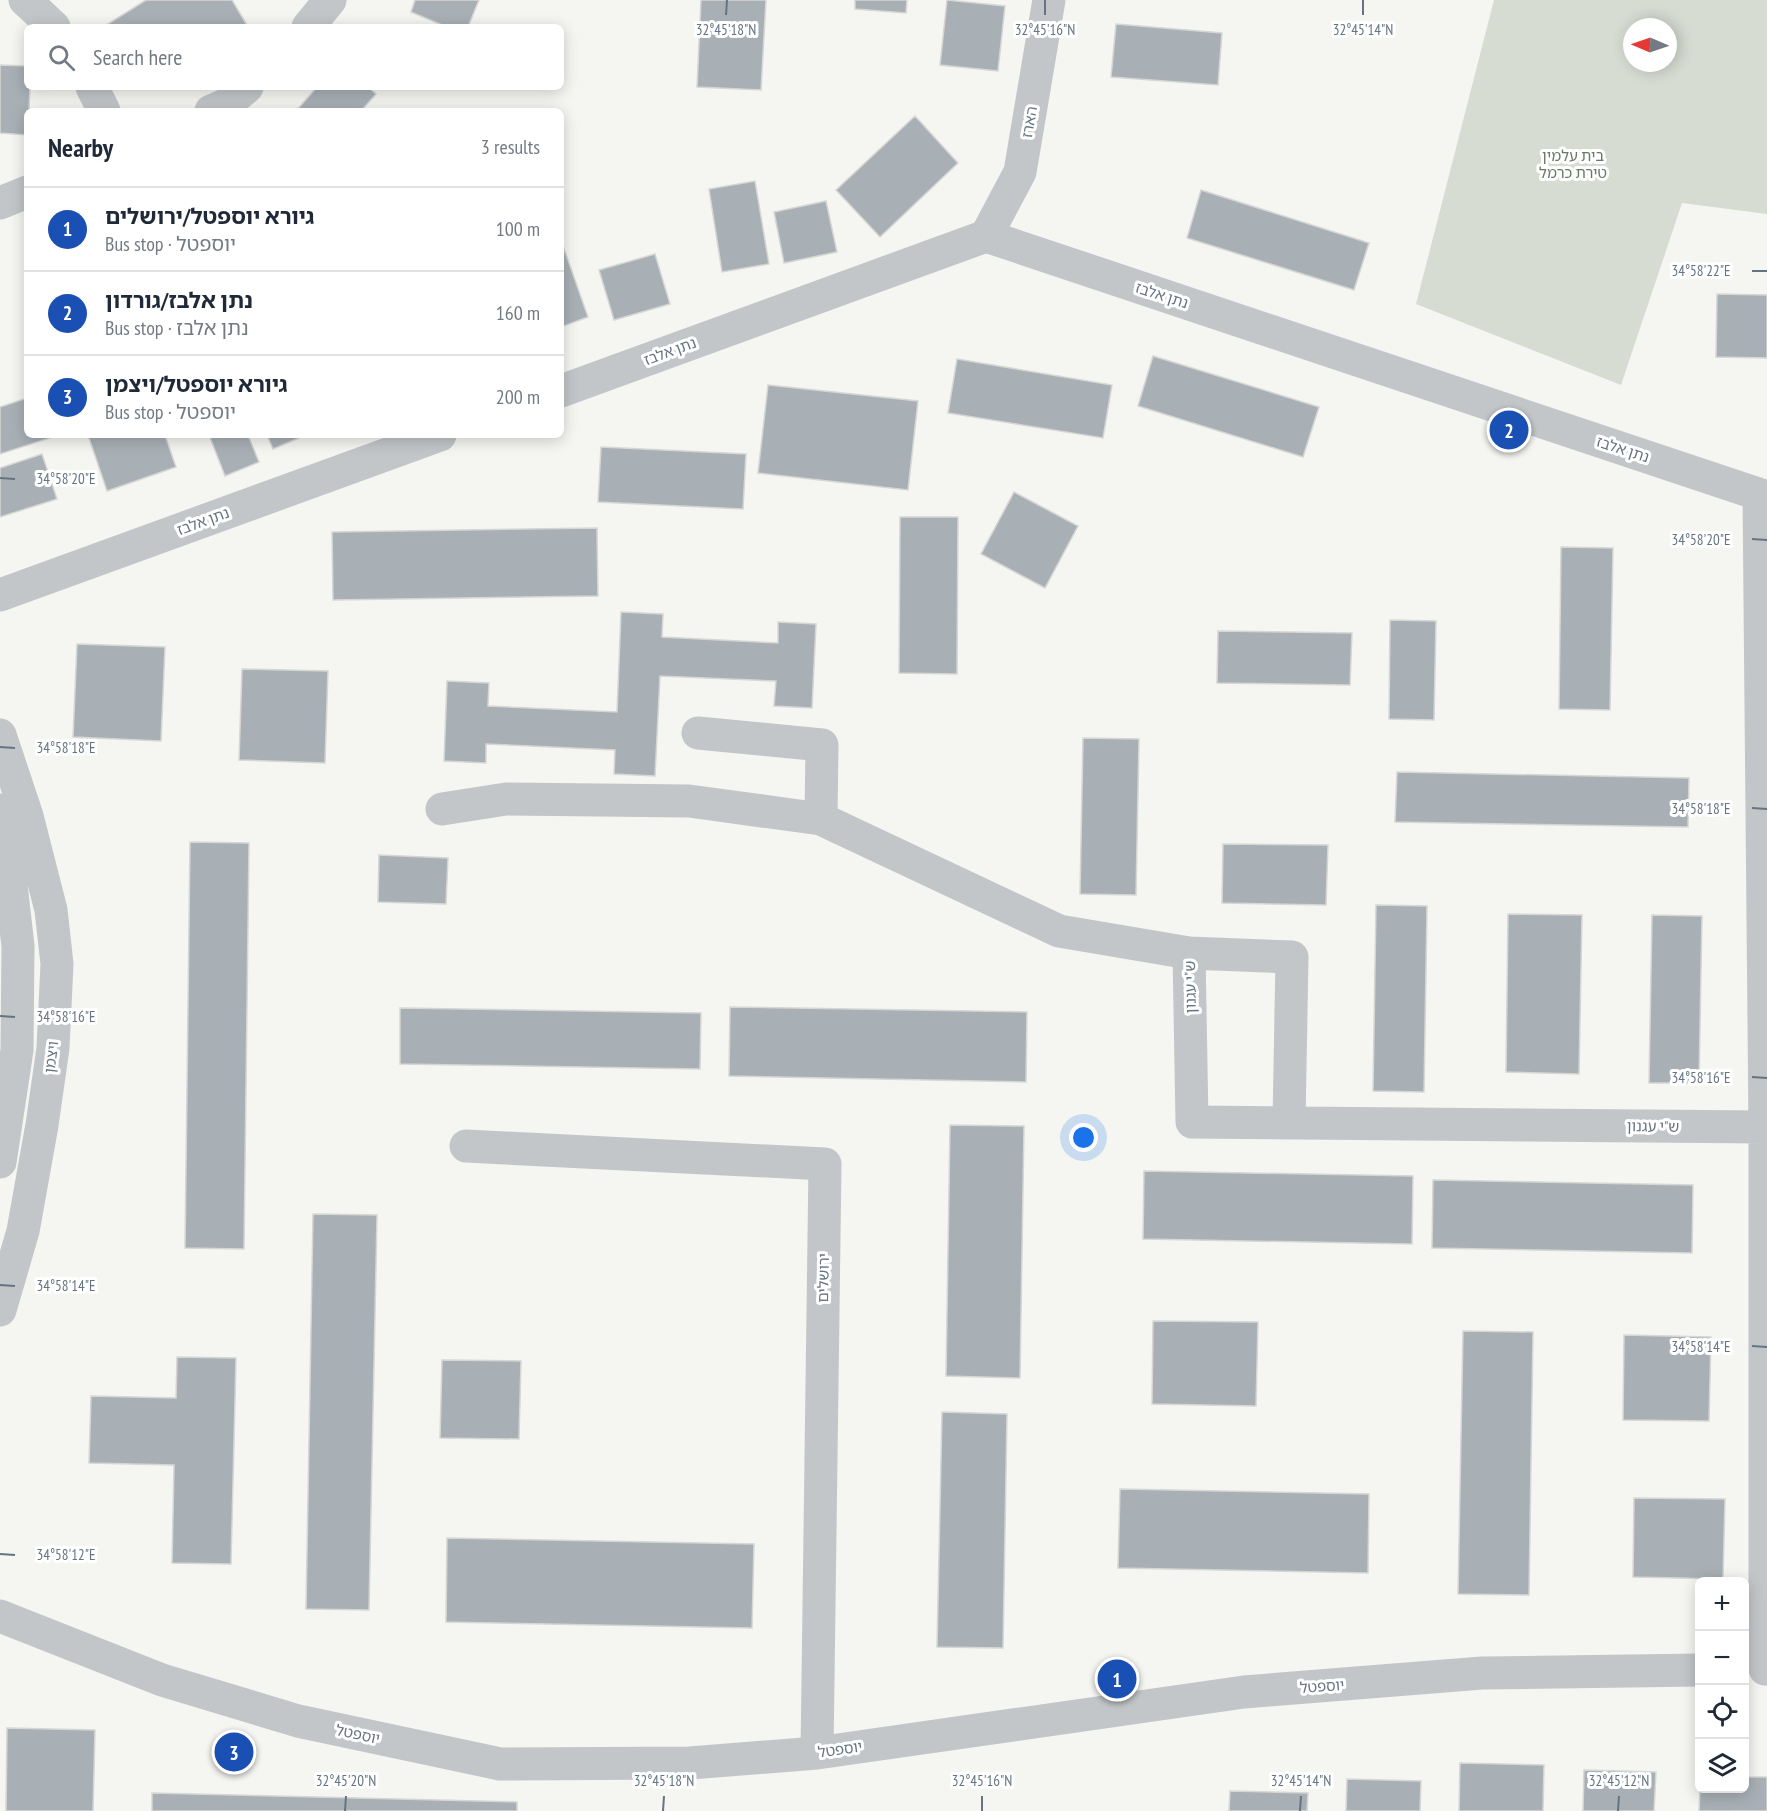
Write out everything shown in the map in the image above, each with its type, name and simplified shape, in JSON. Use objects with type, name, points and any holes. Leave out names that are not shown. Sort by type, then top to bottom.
[{"type":"street","points":[[25,0],[51,24]]},
{"type":"street","points":[[310,24],[330,0]]},
{"type":"street","name":"הארז","points":[[986,236],[1020,172],[1049,0]]},
{"type":"street","points":[[94,90],[103,108]]},
{"type":"street","points":[[218,108],[227,104],[243,90]]},
{"type":"street","points":[[0,203],[24,193]]},
{"type":"street","name":"נתן אלבז","points":[[564,390],[986,236],[1763,496]]},
{"type":"street","name":"נתן אלבז","points":[[0,595],[432,438]]},
{"type":"street","points":[[1759,1669],[1765,1127],[1763,496]]},
{"type":"street","points":[[698,733],[822,745],[821,819]]},
{"type":"street","name":"ויצמן","points":[[0,735],[27,816],[51,910],[57,964],[53,1048],[42,1125],[22,1231],[0,1310]]},
{"type":"street","points":[[442,809],[506,799],[689,801],[821,819],[1059,931],[1189,953]]},
{"type":"street","points":[[0,1161],[17,1050],[18,946],[2,825]]},
{"type":"street","name":"ש\"י עגנון","points":[[1289,1123],[1292,957],[1189,953],[1192,1122],[1289,1123],[1765,1127]]},
{"type":"street","name":"ירושלים","points":[[466,1146],[825,1164],[817,1753]]},
{"type":"street","name":"יוספטל","points":[[2,1614],[162,1680],[298,1721],[500,1764],[690,1763],[817,1753],[1244,1692],[1482,1673],[1695,1670]]},
{"type":"green space","name":"בית עלמין טירת כרמל","points":[[1494,0],[1767,0],[1767,214],[1682,203],[1621,385],[1416,304]]},
{"type":"building","points":[[146,0],[232,0],[246,24],[108,24]]},
{"type":"building","points":[[415,0],[479,0],[469,24],[440,24],[411,12]]},
{"type":"building","points":[[701,0],[766,0],[761,90],[697,87]]},
{"type":"building","points":[[855,0],[907,0],[906,13],[855,9]]},
{"type":"building","points":[[947,0],[1005,6],[998,71],[940,65]]},
{"type":"building","points":[[1116,24],[1222,33],[1218,85],[1111,77]]},
{"type":"building","points":[[0,65],[24,66],[24,90],[30,90],[29,108],[24,108],[24,135],[0,133]]},
{"type":"building","points":[[314,90],[371,90],[376,94],[364,108],[299,108]]},
{"type":"building","points":[[915,116],[958,163],[880,237],[836,190]]},
{"type":"building","points":[[755,181],[769,264],[722,272],[709,189]]},
{"type":"building","points":[[1201,190],[1369,243],[1354,290],[1187,238]]},
{"type":"building","points":[[826,201],[837,252],[784,263],[774,212]]},
{"type":"building","points":[[564,249],[588,317],[564,326]]},
{"type":"building","points":[[655,254],[670,304],[614,320],[599,270]]},
{"type":"building","points":[[1717,294],[1767,295],[1767,358],[1716,357]]},
{"type":"building","points":[[1153,356],[1319,407],[1303,457],[1138,406]]},
{"type":"building","points":[[957,359],[1112,385],[1103,438],[948,413]]},
{"type":"building","points":[[768,385],[918,401],[908,490],[758,473]]},
{"type":"building","points":[[24,399],[24,438],[50,438],[0,454],[0,407]]},
{"type":"building","points":[[89,438],[166,438],[176,467],[107,491]]},
{"type":"building","points":[[210,438],[249,438],[259,462],[225,476]]},
{"type":"building","points":[[268,438],[299,438],[273,449]]},
{"type":"building","points":[[601,447],[746,454],[743,509],[598,502]]},
{"type":"building","points":[[42,454],[57,499],[0,517],[0,468]]},
{"type":"building","points":[[1014,492],[1078,526],[1045,588],[981,554]]},
{"type":"building","points":[[900,517],[958,517],[957,674],[899,673]]},
{"type":"building","points":[[597,528],[598,596],[333,600],[332,532]]},
{"type":"building","points":[[1561,547],[1613,548],[1610,710],[1559,709]]},
{"type":"building","points":[[621,612],[663,614],[662,637],[778,643],[778,622],[816,624],[812,708],[774,706],[776,681],[660,676],[655,776],[614,774],[615,750],[486,744],[486,763],[444,761],[447,681],[489,683],[488,706],[617,712]]},
{"type":"building","points":[[1390,620],[1436,621],[1434,720],[1389,719]]},
{"type":"building","points":[[1218,631],[1352,633],[1350,685],[1217,683]]},
{"type":"building","points":[[77,644],[165,647],[161,741],[73,737]]},
{"type":"building","points":[[242,669],[328,671],[325,763],[239,760]]},
{"type":"building","points":[[1083,738],[1139,739],[1136,895],[1080,894]]},
{"type":"building","points":[[1397,772],[1689,778],[1688,827],[1395,822]]},
{"type":"building","points":[[190,842],[249,843],[244,1249],[185,1248]]},
{"type":"building","points":[[1223,844],[1328,845],[1326,905],[1222,903]]},
{"type":"building","points":[[379,855],[448,858],[446,904],[378,902]]},
{"type":"building","points":[[1376,905],[1427,906],[1424,1092],[1373,1091]]},
{"type":"building","points":[[1508,914],[1582,915],[1579,1074],[1506,1072]]},
{"type":"building","points":[[1652,915],[1702,916],[1699,1083],[1649,1083]]},
{"type":"building","points":[[730,1007],[1027,1012],[1026,1082],[729,1076]]},
{"type":"building","points":[[400,1008],[701,1013],[700,1069],[400,1064]]},
{"type":"building","points":[[950,1125],[1024,1126],[1020,1378],[946,1376]]},
{"type":"building","points":[[1144,1171],[1413,1176],[1412,1244],[1143,1239]]},
{"type":"building","points":[[1433,1180],[1693,1185],[1692,1253],[1432,1248]]},
{"type":"building","points":[[313,1214],[377,1215],[369,1610],[306,1609]]},
{"type":"building","points":[[1153,1321],[1258,1322],[1256,1406],[1152,1404]]},
{"type":"building","points":[[1463,1331],[1533,1332],[1529,1595],[1458,1594]]},
{"type":"building","points":[[1624,1335],[1711,1337],[1709,1421],[1623,1420]]},
{"type":"building","points":[[177,1357],[236,1358],[231,1564],[172,1563],[174,1465],[89,1463],[91,1396],[176,1398]]},
{"type":"building","points":[[442,1360],[521,1361],[519,1439],[440,1438]]},
{"type":"building","points":[[942,1412],[1007,1414],[1003,1648],[937,1647]]},
{"type":"building","points":[[1120,1489],[1369,1494],[1368,1573],[1118,1568]]},
{"type":"building","points":[[1634,1498],[1725,1499],[1723,1577],[1633,1577]]},
{"type":"building","points":[[447,1538],[754,1544],[752,1628],[446,1622]]},
{"type":"building","points":[[7,1728],[95,1730],[93,1811],[6,1811]]},
{"type":"building","points":[[1460,1763],[1544,1765],[1543,1811],[1459,1811]]},
{"type":"building","points":[[1584,1770],[1656,1772],[1654,1811],[1583,1811]]},
{"type":"building","points":[[1749,1777],[1767,1777],[1767,1811],[1699,1811],[1700,1793],[1749,1793]]},
{"type":"building","points":[[1347,1779],[1421,1781],[1420,1811],[1346,1811]]},
{"type":"building","points":[[1230,1791],[1308,1793],[1307,1811],[1229,1811]]},
{"type":"building","points":[[152,1793],[517,1802],[517,1811],[152,1811]]},
{"type":"place","name":"נתן אלבז/גורדון","points":[[1509,430]]},
{"type":"place","name":"גיורא יוספטל/ירושלים","points":[[1117,1679]]},
{"type":"place","name":"גיורא יוספטל/ויצמן","points":[[234,1752]]}]
